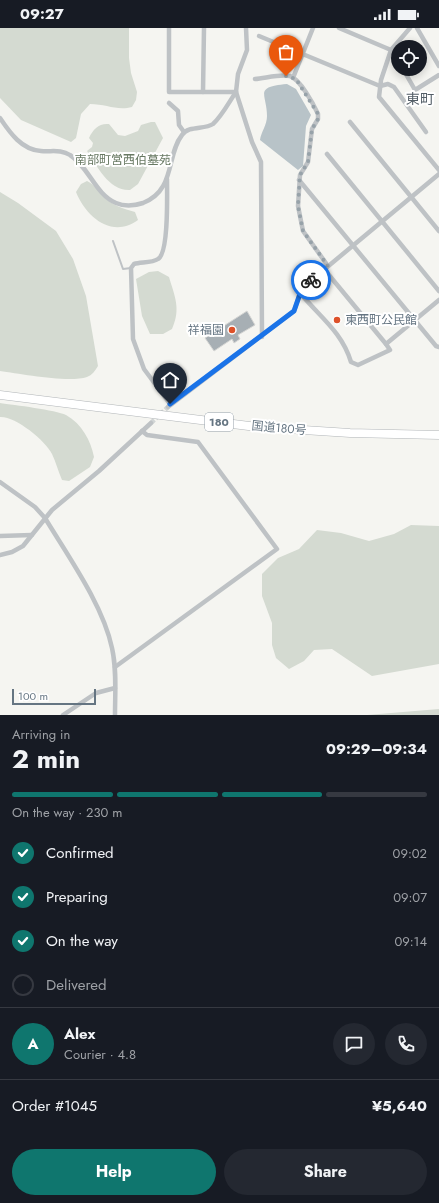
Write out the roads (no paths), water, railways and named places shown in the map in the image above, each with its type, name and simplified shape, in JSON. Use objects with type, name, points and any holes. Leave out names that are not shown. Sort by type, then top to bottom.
[{"type":"highway","name":"国道180号","points":[[0,395],[257,427],[350,433],[439,435]]},
{"type":"street","points":[[169,28],[169,92],[236,92]]},
{"type":"street","points":[[203,92],[204,28]]},
{"type":"street","points":[[246,28],[246,50],[238,74],[236,92],[250,135],[261,162],[262,337]]},
{"type":"street","points":[[293,78],[313,28]]},
{"type":"street","points":[[339,28],[391,50],[380,86],[379,97],[439,170]]},
{"type":"street","points":[[400,40],[410,28]]},
{"type":"street","points":[[417,28],[439,66]]},
{"type":"street","points":[[259,36],[380,86],[388,84],[394,87],[426,132]]},
{"type":"street","points":[[407,76],[415,90],[439,75]]},
{"type":"street","points":[[255,79],[286,76],[293,78],[308,96],[318,117],[312,129],[308,162],[302,172],[300,180],[298,206],[303,231],[326,268],[390,350],[358,365],[351,362],[347,347],[330,325],[301,294]]},
{"type":"street","points":[[0,118],[22,144],[32,149],[64,152],[72,156],[103,193],[118,204],[129,206],[148,201],[160,191],[167,179],[179,140],[184,132],[212,124],[236,92]]},
{"type":"street","points":[[169,103],[178,111],[179,125],[184,132]]},
{"type":"street","points":[[350,122],[439,231]]},
{"type":"street","points":[[327,154],[381,222],[439,291]]},
{"type":"street","points":[[167,179],[168,203],[164,249],[161,257],[157,260],[134,264],[131,268],[133,339],[144,368],[169,405],[262,337],[294,311],[302,288],[439,174]]},
{"type":"street","points":[[300,180],[436,346],[439,347]]},
{"type":"street","points":[[386,344],[416,321],[439,300]]},
{"type":"street","points":[[0,555],[12,552],[23,546],[45,518],[151,422]]},
{"type":"street","points":[[115,667],[277,549],[198,442],[147,435],[142,431]]},
{"type":"street","points":[[0,482],[35,507],[45,518],[100,614],[112,648],[115,667],[115,715]]},
{"type":"street","points":[[0,536],[32,535]]},
{"type":"street","points":[[63,715],[96,693],[115,688]]},
{"type":"lane","points":[[113,240],[123,269],[131,268]]},
{"type":"tunnel","points":[[151,423],[168,407]]},
{"type":"place","name":"東西町公民館","points":[[337,320]]},
{"type":"place","name":"祥福園","points":[[232,330]]},
{"type":"district","name":"東町","points":[[420,99]]},
{"type":"park label","name":"南部町営西伯墓苑","points":[[123,160]]}]
